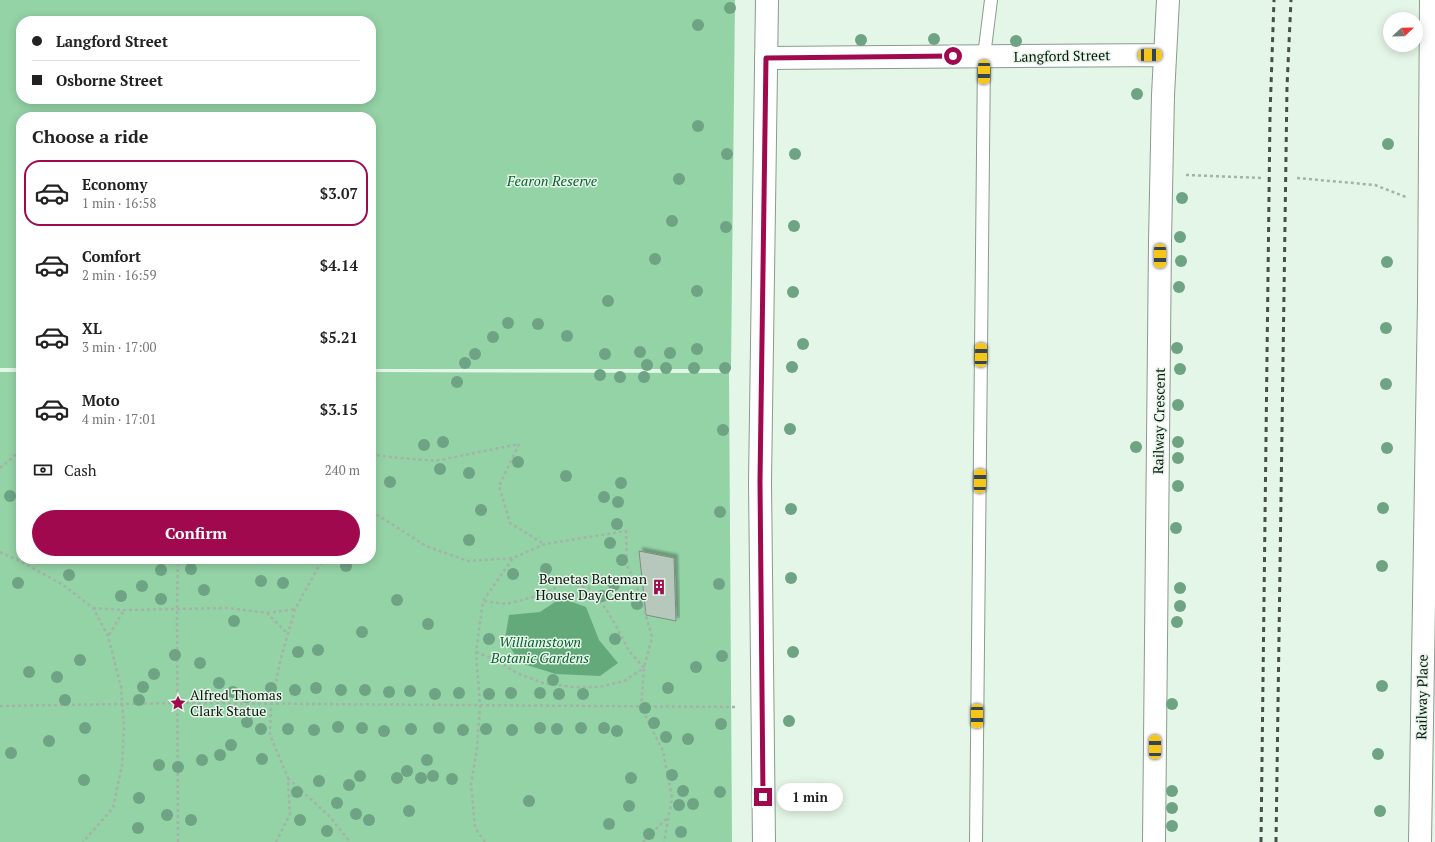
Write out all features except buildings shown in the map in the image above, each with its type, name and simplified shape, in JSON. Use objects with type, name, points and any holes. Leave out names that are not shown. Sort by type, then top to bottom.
[{"type":"street","points":[[764,842],[760,482],[767,0]]},
{"type":"street","name":"Railway Crescent","points":[[1154,842],[1162,171],[1168,0]]},
{"type":"street","name":"Railway Place","points":[[1420,842],[1432,301],[1429,206],[1430,0]]},
{"type":"street","name":"Langford Street","points":[[766,58],[1165,55]]},
{"type":"lane","points":[[976,842],[984,56],[991,0]]},
{"type":"path","points":[[1162,171],[1190,176],[1262,178]]},
{"type":"path","points":[[1297,178],[1375,185],[1429,206]]},
{"type":"path","points":[[376,455],[435,461],[519,444],[499,486],[510,523],[545,544]]},
{"type":"path","points":[[0,468],[16,454]]},
{"type":"path","points":[[376,514],[426,546],[468,561],[513,558],[545,544],[626,531],[627,566],[639,592],[652,637],[644,668],[641,707],[663,751],[672,798],[664,842]]},
{"type":"path","points":[[0,552],[16,559]]},
{"type":"path","points":[[485,842],[475,828],[471,784],[477,748],[480,706],[476,652],[483,601],[513,558]]},
{"type":"path","points":[[26,564],[63,585],[93,608],[108,636],[121,687],[124,729],[122,765],[113,808],[84,842]]},
{"type":"path","points":[[178,564],[178,842]]},
{"type":"path","points":[[276,842],[290,814],[288,778],[270,735],[271,704],[295,609],[321,564]]},
{"type":"path","points":[[483,601],[506,604],[537,596],[566,583],[588,587],[606,609],[629,651],[644,668]]},
{"type":"path","points":[[93,608],[124,610],[228,608],[267,613],[295,609]]},
{"type":"path","points":[[108,636],[124,610]]},
{"type":"path","points":[[267,613],[288,634]]},
{"type":"path","points":[[476,652],[496,660],[517,673],[543,683],[573,687],[599,687],[624,681],[644,668]]},
{"type":"path","points":[[0,706],[178,703],[762,707]]},
{"type":"path","points":[[288,778],[330,817],[350,842]]},
{"type":"path","points":[[642,842],[669,816]]},
{"type":"green space","name":"Fearon Reserve","points":[[0,0],[735,0],[731,369],[376,369],[376,112],[16,112],[16,368],[0,368]]},
{"type":"green space","name":"Williamstown Botanic Gardens","points":[[0,372],[16,372],[16,564],[376,564],[376,372],[729,373],[732,842],[0,842]]},
{"type":"shaded area","points":[[561,598],[586,607],[599,640],[618,663],[600,676],[556,674],[520,663],[505,639],[509,615],[540,612]]},
{"type":"railway","points":[[1261,842],[1270,115],[1274,0]]},
{"type":"railway","points":[[1276,842],[1287,87],[1291,0]]},
{"type":"place","name":"Benetas Bateman House Day Centre","points":[[659,587]]},
{"type":"place","name":"Alfred Thomas Clark Statue","points":[[178,703]]},
{"type":"route","points":[[763,797],[760,482],[766,58],[953,56]]}]
